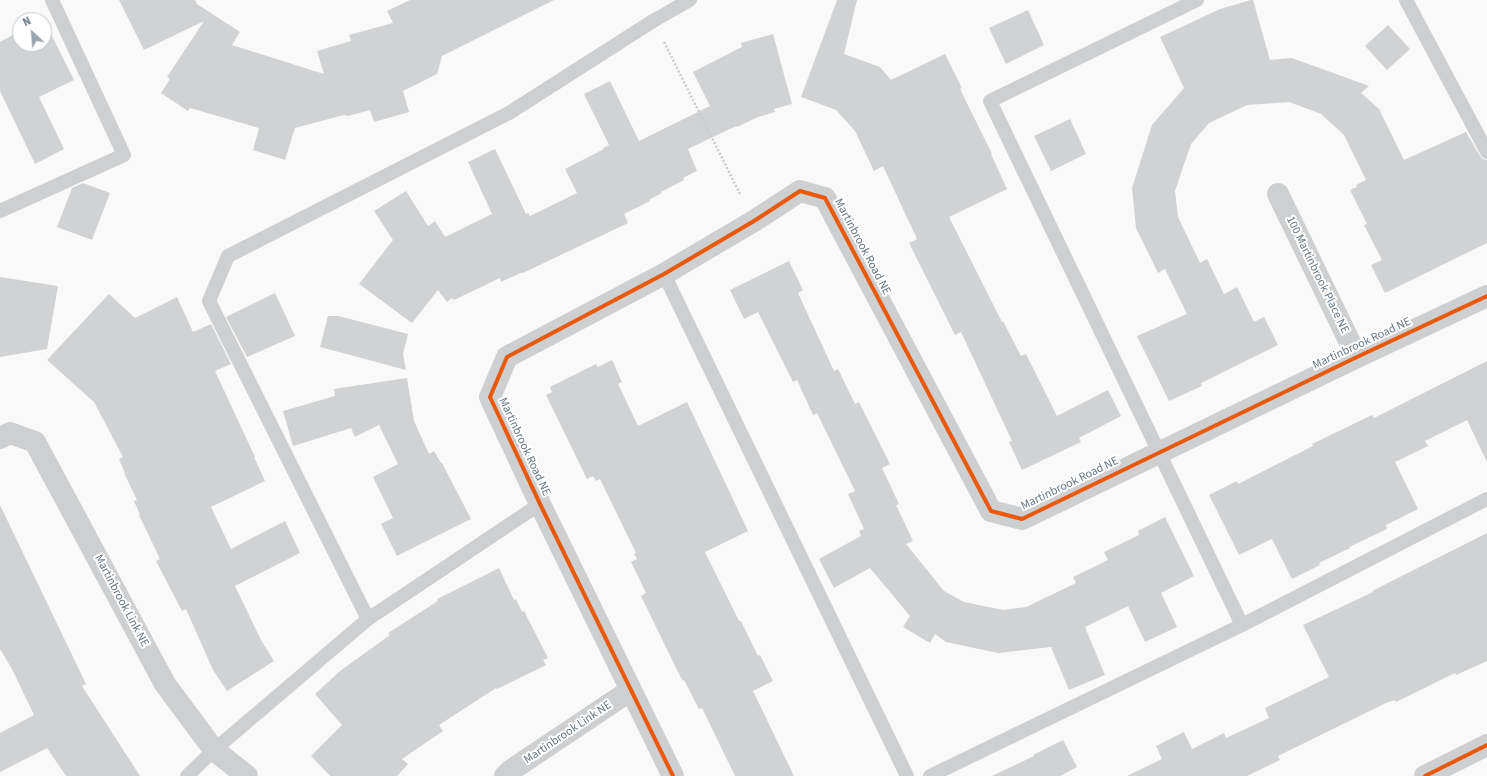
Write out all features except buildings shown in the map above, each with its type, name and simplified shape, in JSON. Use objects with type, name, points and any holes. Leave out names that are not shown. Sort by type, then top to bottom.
[{"type":"street","name":"Martinbrook Road NE","points":[[673,776],[540,504],[490,397],[507,357],[664,274],[754,221],[800,191],[825,198],[992,511],[1022,519],[1357,357],[1487,296]]},
{"type":"street","name":"100 Martinbrook Place NE","points":[[1278,194],[1357,357]]},
{"type":"street","name":"Martinbrook Link NE","points":[[0,438],[10,433],[35,442],[165,684],[214,750],[247,776]]},
{"type":"street","name":"Martinbrook Link NE","points":[[505,776],[510,771],[631,690]]},
{"type":"street","points":[[1425,776],[1487,745]]},
{"type":"lane","points":[[0,211],[124,155],[52,0]]},
{"type":"lane","points":[[368,618],[209,301],[228,256],[509,113],[653,21],[690,0]]},
{"type":"lane","points":[[1197,0],[990,101],[1242,625]]},
{"type":"lane","points":[[1406,0],[1487,152]]},
{"type":"lane","points":[[664,274],[907,776]]},
{"type":"lane","points":[[930,776],[1242,625],[1487,499]]},
{"type":"lane","points":[[187,776],[214,750],[368,618],[540,504]]},
{"type":"path","points":[[653,21],[754,221]]},
{"type":"cycle path","points":[[673,776],[540,504],[490,397],[507,357],[664,274],[754,221],[800,191],[825,198],[991,511],[1022,519],[1357,357],[1487,296]]},
{"type":"cycle path","points":[[1425,776],[1487,745]]}]
